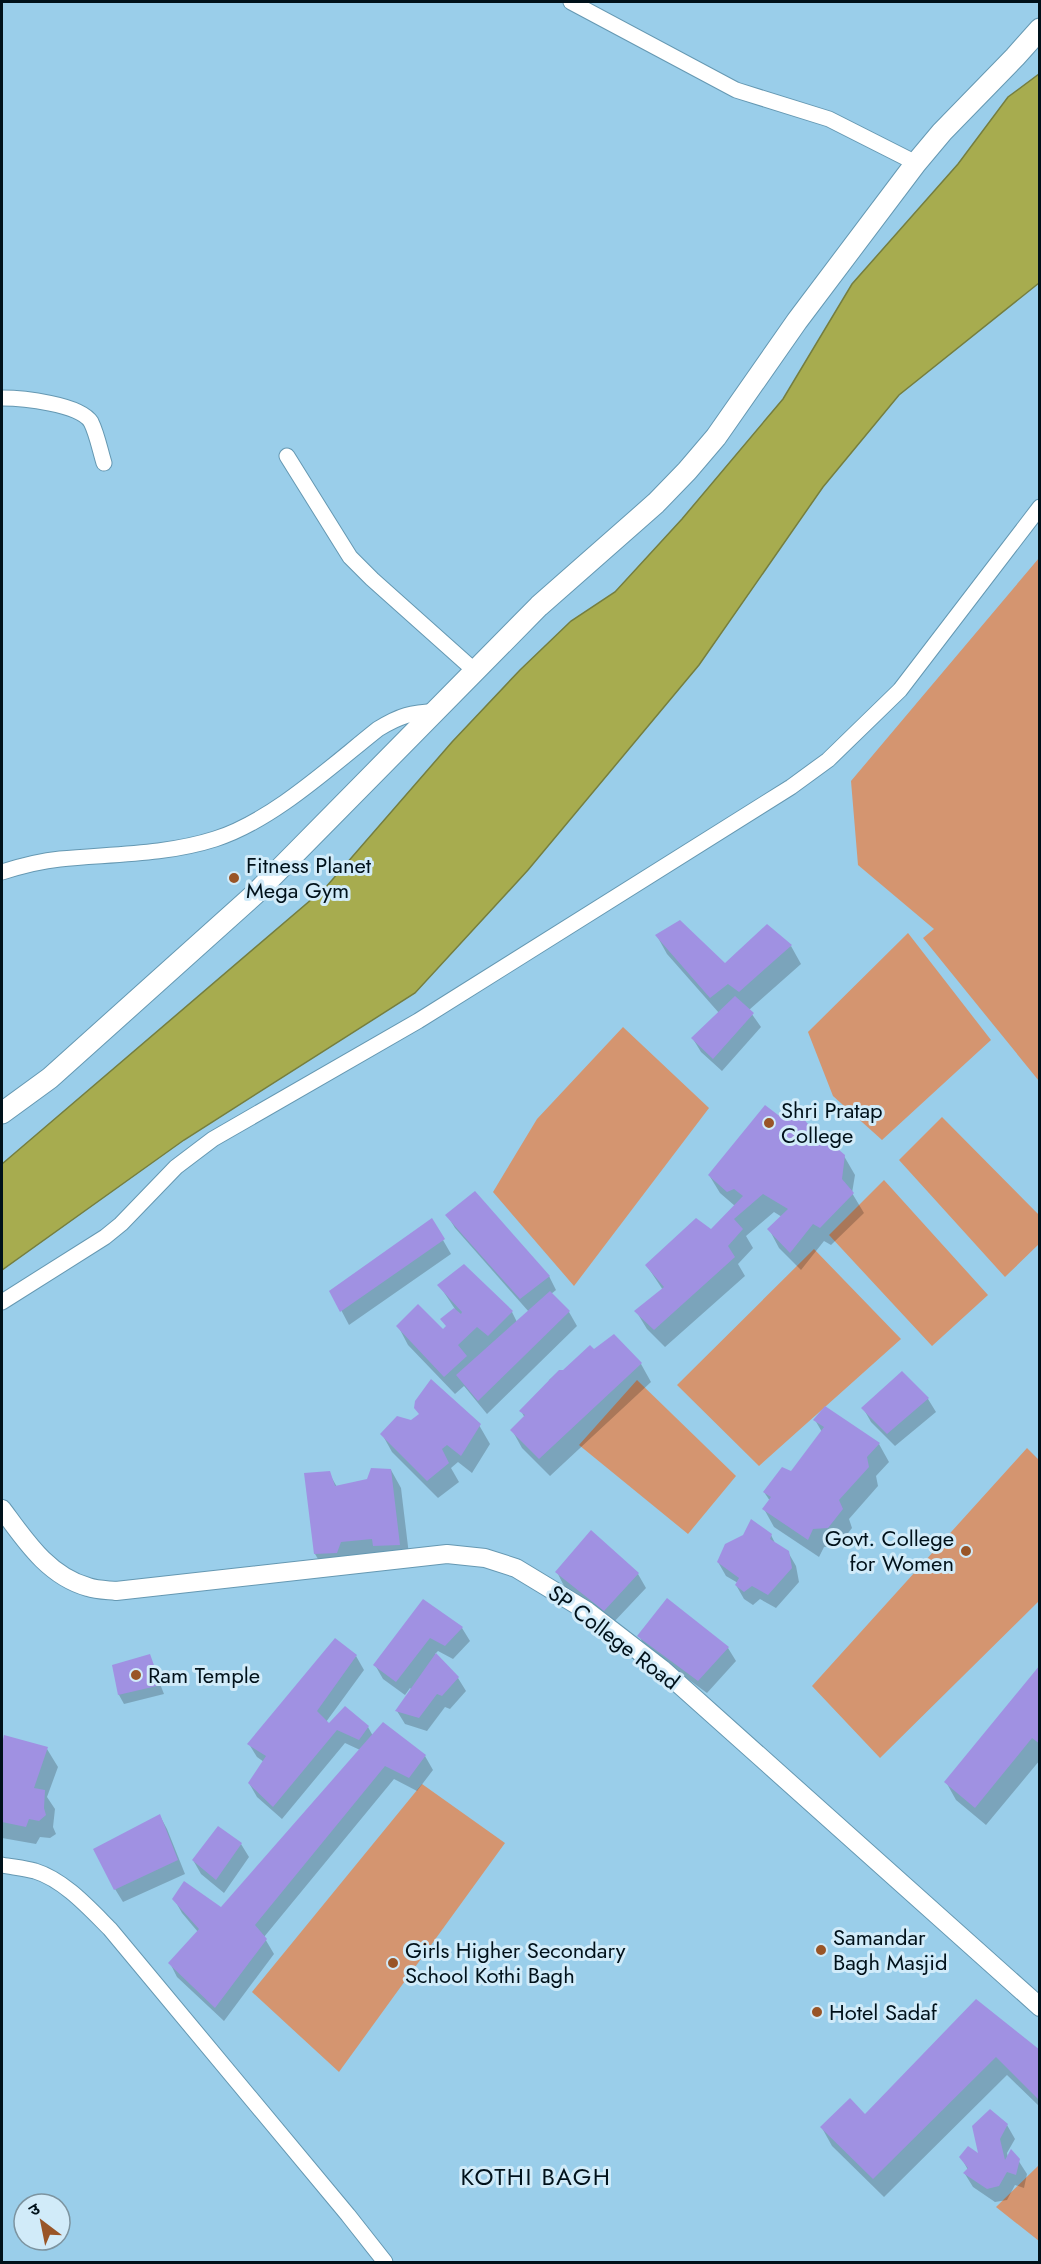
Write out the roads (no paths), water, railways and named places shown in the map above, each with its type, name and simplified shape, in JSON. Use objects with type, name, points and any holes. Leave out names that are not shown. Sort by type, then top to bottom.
[{"type":"main road","points":[[2,1113],[51,1078],[255,894],[438,711],[539,606],[656,503],[716,437],[797,321],[916,163],[942,132],[1040,29]]},
{"type":"main road","points":[[1015,57],[1040,43]]},
{"type":"street","points":[[571,2],[736,90],[829,119],[916,163]]},
{"type":"street","points":[[2,398],[56,405],[83,413],[90,422],[104,463]]},
{"type":"street","points":[[287,456],[350,557],[475,670]]},
{"type":"street","points":[[2,1302],[105,1238],[176,1167],[203,1146],[516,961],[791,787],[828,760],[900,690],[1040,507]]},
{"type":"street","points":[[2,872],[57,859],[176,848],[221,837],[263,816],[378,729],[395,719],[409,713],[438,711]]},
{"type":"street","name":"SP College Road","points":[[2,1509],[36,1554],[59,1573],[87,1587],[117,1591],[447,1554],[485,1558],[516,1568],[587,1611],[662,1669],[1040,2007]]},
{"type":"street","points":[[2,1865],[36,1872],[60,1884],[88,1906],[110,1929],[385,2262]]},
{"type":"place","name":"Fitness Planet Mega Gym","points":[[234,878]]},
{"type":"place","name":"Shri Pratap College","points":[[769,1123]]},
{"type":"place","name":"Govt. College for Women","points":[[966,1551]]},
{"type":"place","name":"Ram Temple","points":[[136,1675]]},
{"type":"place","name":"Samandar Bagh Masjid","points":[[821,1950]]},
{"type":"place","name":"Girls Higher Secondary School Kothi Bagh","points":[[393,1963]]},
{"type":"place","name":"Hotel Sadaf","points":[[817,2012]]},
{"type":"district","name":"KOTHI BAGH","points":[[536,2176]]}]
